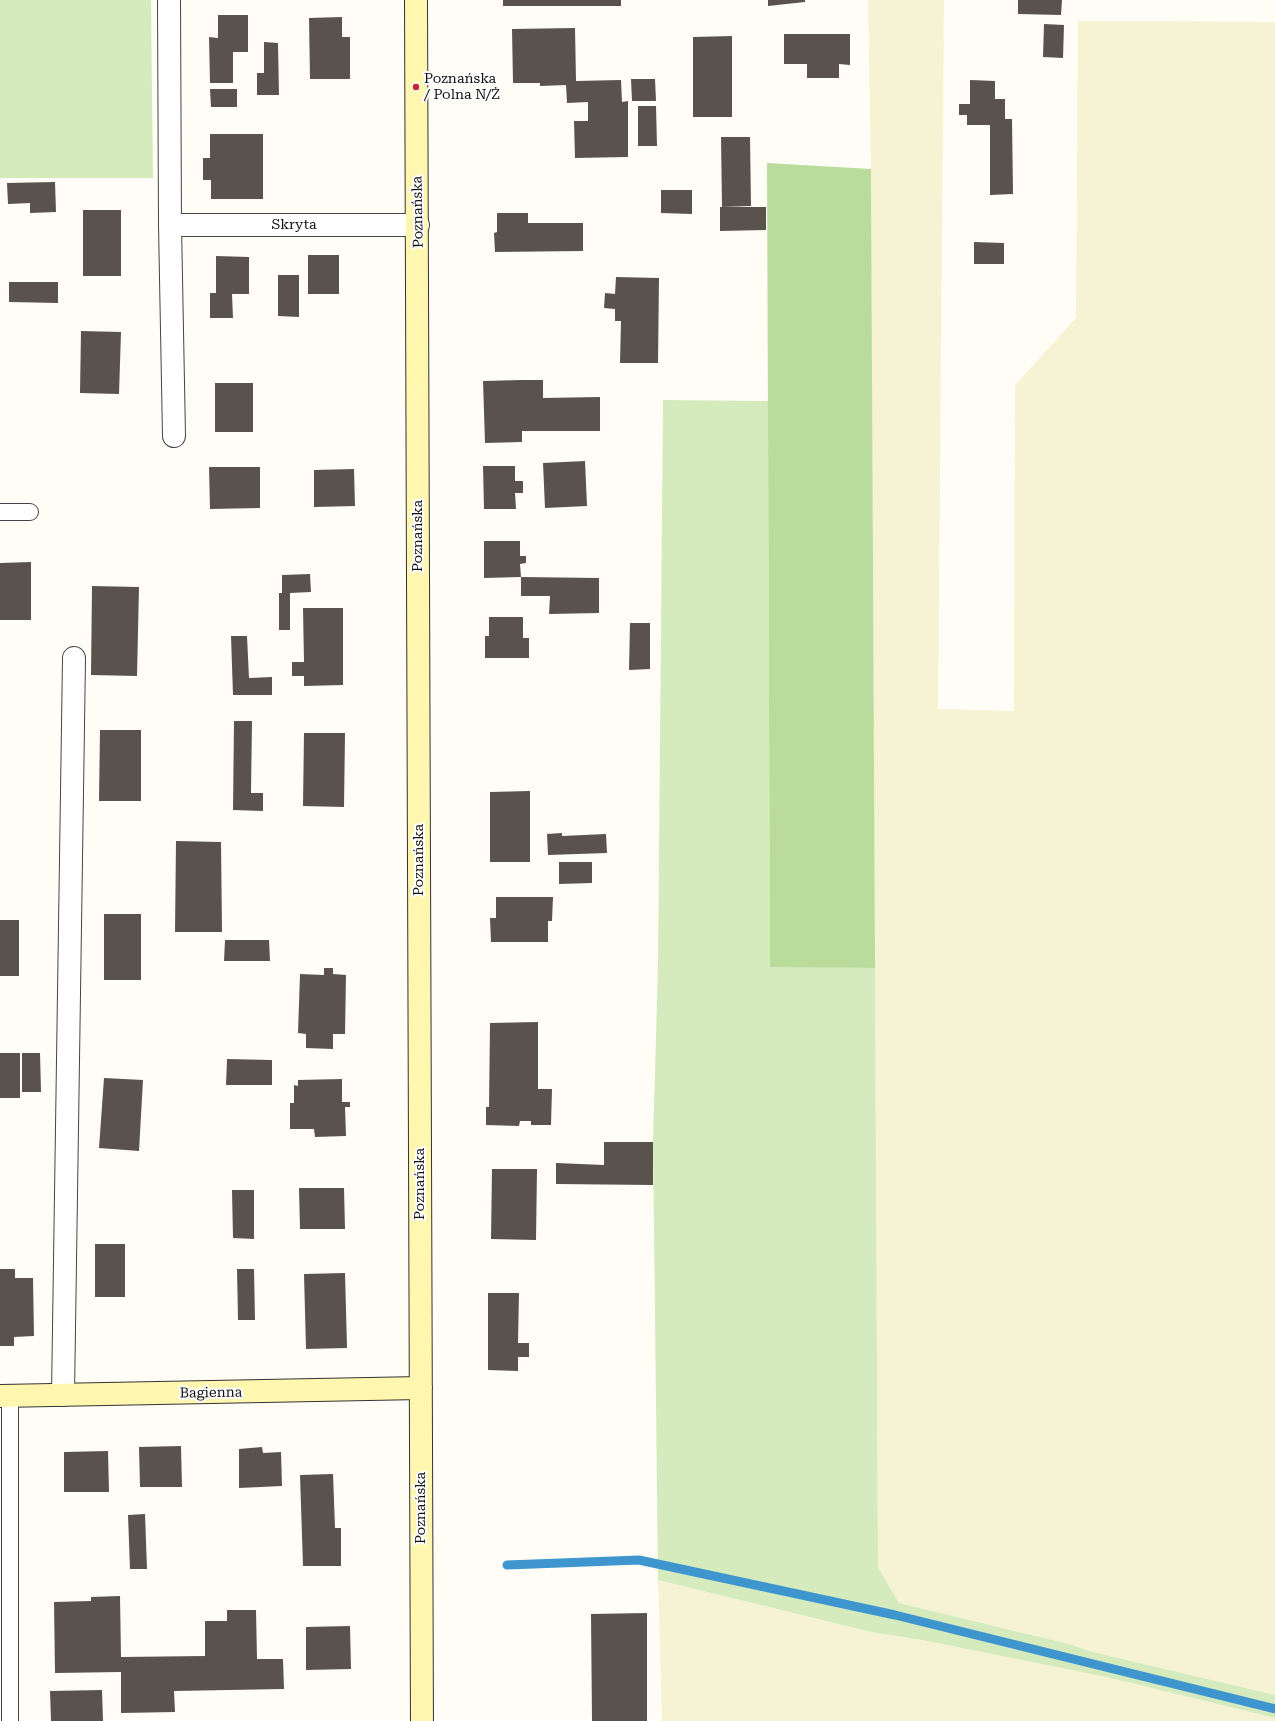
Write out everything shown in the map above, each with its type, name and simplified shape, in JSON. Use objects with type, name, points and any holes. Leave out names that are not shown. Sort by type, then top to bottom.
[{"type":"main road","name":"Poznańska","points":[[416,0],[418,224],[418,723],[422,1721]]},
{"type":"main road","name":"Bagienna","points":[[5,1396],[421,1388]]},
{"type":"street","points":[[169,0],[170,225],[174,436]]},
{"type":"street","name":"Skryta","points":[[170,225],[418,224]]},
{"type":"street","points":[[63,1395],[74,658]]},
{"type":"lane","points":[[0,512],[30,512]]},
{"type":"lane","points":[[5,1396],[10,1721]]},
{"type":"shaded area","points":[[868,0],[944,0],[938,709],[1014,711],[1015,385],[1076,318],[1078,21],[1275,22],[1275,1695],[1093,1652],[1069,1644],[899,1603],[878,1567],[871,169]]},
{"type":"shaded area","points":[[658,1580],[871,1632],[922,1640],[1106,1677],[1275,1718],[1275,1721],[662,1721]]},
{"type":"green space","points":[[0,0],[151,0],[153,178],[0,178]]},
{"type":"green space","points":[[767,163],[871,169],[875,968],[770,967]]},
{"type":"green space","points":[[663,400],[768,401],[770,966],[875,968],[878,1567],[899,1603],[1069,1644],[1093,1652],[1275,1695],[1275,1718],[1106,1677],[922,1640],[871,1632],[658,1580],[653,1142],[658,965]]},
{"type":"building","points":[[503,0],[621,0],[621,6],[503,6]]},
{"type":"building","points":[[768,0],[805,0],[805,2],[768,6]]},
{"type":"building","points":[[1018,0],[1062,0],[1061,15],[1018,14]]},
{"type":"building","points":[[218,15],[248,15],[248,52],[233,52],[233,83],[210,83],[209,37],[218,38]]},
{"type":"building","points":[[342,17],[342,37],[350,37],[350,79],[310,79],[309,18]]},
{"type":"building","points":[[1044,24],[1064,25],[1063,58],[1043,57]]},
{"type":"building","points":[[575,28],[576,81],[621,80],[622,102],[628,101],[628,157],[575,158],[574,121],[588,121],[588,102],[567,103],[566,85],[540,86],[540,83],[513,83],[512,29]]},
{"type":"building","points":[[784,34],[850,34],[850,65],[839,64],[839,78],[807,78],[807,64],[784,64]]},
{"type":"building","points":[[732,36],[732,117],[693,117],[693,37]]},
{"type":"building","points":[[264,42],[278,43],[279,95],[257,95],[257,73],[264,73]]},
{"type":"building","points":[[631,79],[655,79],[656,101],[632,101]]},
{"type":"building","points":[[970,80],[995,81],[995,99],[1005,99],[1005,119],[1012,119],[1013,194],[990,195],[990,125],[967,125],[967,115],[959,115],[959,104],[970,104]]},
{"type":"building","points":[[210,89],[237,89],[237,107],[211,107]]},
{"type":"building","points":[[638,106],[656,106],[657,146],[638,146]]},
{"type":"building","points":[[210,134],[263,134],[263,199],[211,199],[211,180],[203,180],[203,158],[210,158]]},
{"type":"building","points":[[721,137],[750,137],[751,206],[722,207]]},
{"type":"building","points":[[55,182],[56,212],[30,213],[30,203],[8,204],[7,183]]},
{"type":"building","points":[[661,190],[692,190],[692,214],[661,213]]},
{"type":"building","points":[[720,207],[766,207],[766,230],[720,231]]},
{"type":"building","points":[[83,210],[121,210],[121,276],[83,276]]},
{"type":"building","points":[[497,213],[528,213],[528,223],[583,223],[583,251],[495,252],[494,233],[497,232]]},
{"type":"building","points":[[974,242],[1004,243],[1004,264],[974,264]]},
{"type":"building","points":[[308,255],[339,255],[339,294],[308,294]]},
{"type":"building","points":[[216,256],[249,257],[249,294],[232,294],[233,318],[210,318],[210,293],[216,293]]},
{"type":"building","points":[[278,275],[299,275],[299,317],[278,316]]},
{"type":"building","points":[[616,277],[659,278],[658,363],[620,363],[621,321],[615,321],[615,309],[604,308],[605,293],[615,294]]},
{"type":"building","points":[[9,282],[58,282],[58,303],[9,302]]},
{"type":"building","points":[[81,331],[121,332],[119,394],[80,393]]},
{"type":"building","points":[[543,380],[543,398],[600,397],[600,431],[522,431],[522,442],[485,443],[483,381]]},
{"type":"building","points":[[215,383],[253,383],[253,432],[215,432]]},
{"type":"building","points":[[585,461],[587,506],[545,508],[543,463]]},
{"type":"building","points":[[483,466],[515,466],[515,481],[523,481],[523,493],[515,493],[516,509],[484,509]]},
{"type":"building","points":[[209,467],[260,467],[260,508],[210,509]]},
{"type":"building","points":[[354,469],[355,506],[314,507],[314,470]]},
{"type":"building","points":[[484,541],[520,541],[520,556],[526,556],[526,563],[520,564],[521,577],[484,578]]},
{"type":"building","points":[[31,562],[31,620],[0,620],[0,563]]},
{"type":"building","points":[[310,574],[311,592],[290,593],[290,630],[279,630],[279,593],[282,593],[282,575]]},
{"type":"building","points":[[521,577],[599,578],[599,613],[549,614],[550,596],[521,596]]},
{"type":"building","points":[[92,586],[139,587],[137,676],[91,675]]},
{"type":"building","points":[[303,608],[343,608],[343,685],[304,686],[304,676],[292,676],[292,662],[304,662]]},
{"type":"building","points":[[489,617],[523,617],[523,638],[529,638],[529,658],[485,658],[485,636],[489,636]]},
{"type":"building","points":[[630,623],[650,623],[650,669],[629,670]]},
{"type":"building","points":[[231,636],[247,636],[249,678],[272,677],[272,695],[233,695]]},
{"type":"building","points":[[234,721],[252,721],[251,793],[263,793],[263,811],[233,810]]},
{"type":"building","points":[[100,730],[141,730],[141,801],[99,801]]},
{"type":"building","points":[[304,733],[345,733],[344,807],[303,806]]},
{"type":"building","points":[[530,791],[530,862],[490,862],[490,792]]},
{"type":"building","points":[[562,833],[562,836],[606,834],[607,853],[548,855],[547,834]]},
{"type":"building","points":[[176,841],[221,842],[222,932],[175,932]]},
{"type":"building","points":[[559,862],[592,862],[592,883],[559,884]]},
{"type":"building","points":[[496,897],[553,897],[552,921],[548,921],[548,942],[491,942],[490,918],[496,918]]},
{"type":"building","points":[[104,914],[141,914],[141,980],[104,980]]},
{"type":"building","points":[[0,920],[19,920],[19,976],[0,976]]},
{"type":"building","points":[[225,940],[269,940],[270,961],[224,961]]},
{"type":"building","points":[[324,968],[333,968],[333,974],[346,975],[345,1034],[333,1034],[333,1049],[306,1048],[306,1034],[298,1033],[300,974],[324,975]]},
{"type":"building","points":[[538,1022],[538,1089],[552,1089],[551,1125],[531,1125],[531,1121],[520,1121],[519,1126],[486,1125],[486,1107],[489,1107],[490,1023]]},
{"type":"building","points":[[0,1053],[20,1053],[20,1098],[0,1098]]},
{"type":"building","points":[[22,1053],[40,1053],[41,1092],[22,1092]]},
{"type":"building","points":[[227,1059],[272,1060],[272,1085],[226,1085]]},
{"type":"building","points":[[104,1078],[143,1080],[139,1151],[99,1148]]},
{"type":"building","points":[[342,1079],[342,1102],[350,1102],[350,1107],[345,1107],[346,1136],[315,1137],[314,1129],[290,1129],[290,1103],[294,1103],[294,1085],[298,1086],[298,1080]]},
{"type":"building","points":[[604,1142],[653,1142],[653,1185],[556,1184],[556,1163],[604,1165]]},
{"type":"building","points":[[492,1169],[537,1169],[536,1240],[491,1239]]},
{"type":"building","points":[[299,1188],[344,1188],[345,1229],[300,1229]]},
{"type":"building","points":[[232,1190],[254,1190],[254,1239],[233,1238]]},
{"type":"building","points":[[95,1244],[125,1244],[125,1297],[95,1297]]},
{"type":"building","points":[[0,1269],[15,1269],[15,1278],[33,1278],[34,1336],[14,1337],[14,1346],[0,1346]]},
{"type":"building","points":[[237,1269],[254,1269],[255,1320],[238,1320]]},
{"type":"building","points":[[345,1273],[347,1348],[306,1349],[304,1274]]},
{"type":"building","points":[[488,1293],[519,1293],[518,1343],[529,1343],[529,1357],[518,1357],[518,1371],[488,1370]]},
{"type":"building","points":[[181,1446],[182,1487],[140,1487],[139,1447]]},
{"type":"building","points":[[262,1447],[263,1453],[281,1452],[282,1486],[239,1488],[239,1449]]},
{"type":"building","points":[[108,1451],[109,1492],[64,1492],[64,1452]]},
{"type":"building","points":[[333,1474],[335,1528],[341,1528],[341,1566],[303,1566],[300,1475]]},
{"type":"building","points":[[145,1514],[147,1569],[130,1569],[128,1515]]},
{"type":"building","points":[[120,1596],[121,1657],[205,1656],[205,1621],[227,1621],[227,1610],[256,1610],[257,1659],[283,1659],[284,1689],[174,1691],[175,1712],[121,1713],[121,1672],[55,1673],[54,1602],[91,1601],[91,1597]]},
{"type":"building","points":[[647,1613],[647,1721],[592,1721],[591,1614]]},
{"type":"building","points":[[350,1626],[351,1669],[306,1670],[306,1627]]},
{"type":"building","points":[[102,1690],[103,1721],[51,1721],[50,1691]]},
{"type":"waterway","points":[[507,1565],[639,1560],[895,1615],[1275,1709]]},
{"type":"place","name":"Poznańska / Polna N/Ż","points":[[416,87]]}]
